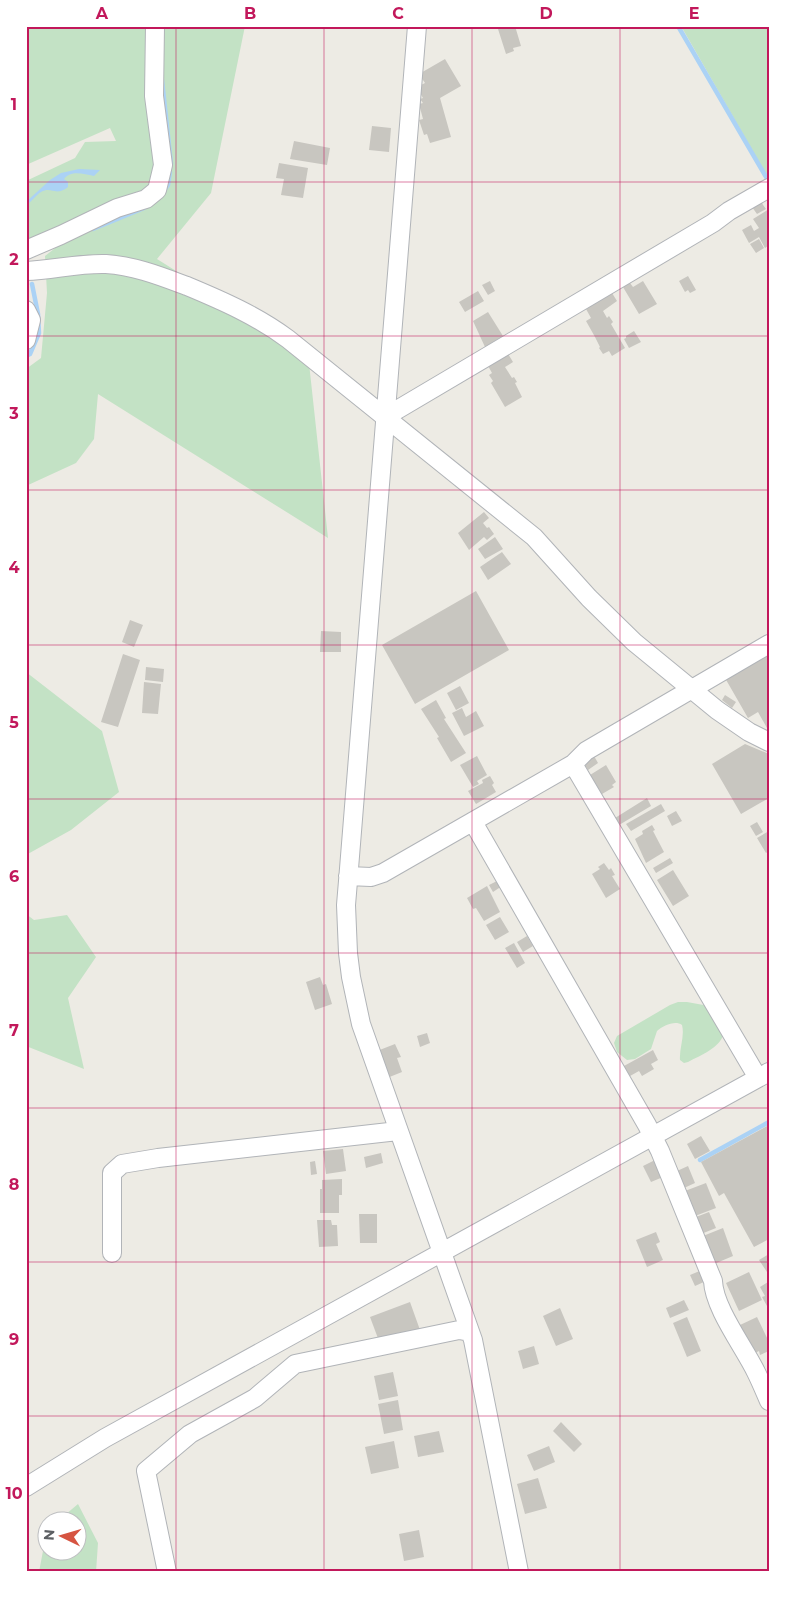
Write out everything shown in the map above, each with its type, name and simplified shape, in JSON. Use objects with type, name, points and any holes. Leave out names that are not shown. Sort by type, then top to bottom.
[{"type":"street","points":[[26,250],[117,208],[146,199],[157,190],[163,165],[154,96],[155,26]]},
{"type":"street","points":[[417,26],[348,876],[346,905],[348,953],[355,1001],[368,1047],[470,1332],[477,1358],[519,1572]]},
{"type":"street","points":[[385,417],[706,228],[729,211],[769,188]]},
{"type":"street","points":[[26,271],[105,264],[127,266],[149,272],[215,298],[256,317],[279,332],[534,537],[618,628],[733,722],[769,742]]},
{"type":"street","points":[[26,310],[31,320],[26,340]]},
{"type":"street","points":[[348,876],[371,877],[383,873],[574,764],[586,751],[769,644]]},
{"type":"street","points":[[26,1487],[105,1438],[763,1075],[574,764]]},
{"type":"street","points":[[473,822],[652,1136],[713,1281],[713,1290],[769,1401]]},
{"type":"street","points":[[112,1253],[112,1173],[122,1164],[158,1158],[398,1131]]},
{"type":"street","points":[[167,1572],[146,1471],[190,1434],[255,1398],[295,1364],[459,1330],[470,1332]]},
{"type":"green space","points":[[26,26],[245,26],[211,193],[157,259],[308,354],[328,538],[98,394],[94,439],[76,463],[26,486],[26,369],[41,358],[47,293],[45,256],[86,224],[26,248],[26,181],[75,158],[85,142],[116,141],[110,128],[26,165]]},
{"type":"green space","points":[[681,26],[769,26],[769,177],[766,174]]},
{"type":"green space","points":[[26,672],[102,731],[119,792],[71,830],[26,855]]},
{"type":"green space","points":[[26,914],[34,920],[67,915],[96,957],[68,998],[84,1069],[26,1046]]},
{"type":"green space","points":[[678,1002],[709,1006],[724,1033],[719,1043],[699,1057],[684,1063],[680,1060],[683,1034],[682,1025],[673,1023],[657,1031],[651,1049],[635,1059],[627,1060],[617,1052],[614,1043],[617,1036]]},
{"type":"green space","points":[[78,1504],[81,1510],[71,1510]]},
{"type":"green space","points":[[88,1524],[98,1543],[96,1572],[39,1572],[41,1560],[88,1560]]},
{"type":"water","points":[[79,169],[100,170],[94,176],[78,173],[70,174],[64,179],[68,182],[68,187],[64,190],[45,190],[26,206],[26,202],[50,180],[61,173]]},
{"type":"building","points":[[504,26],[515,26],[521,46],[513,48],[514,51],[506,54],[498,29]]},
{"type":"building","points":[[445,59],[461,86],[440,98],[451,137],[430,143],[427,134],[424,135],[419,120],[423,119],[419,104],[423,103],[420,99],[423,98],[419,91],[421,90],[419,86],[425,83],[419,74]]},
{"type":"building","points":[[372,126],[391,128],[389,152],[369,150]]},
{"type":"building","points":[[294,141],[330,148],[327,165],[290,159]]},
{"type":"building","points":[[279,163],[308,168],[303,198],[281,195],[284,179],[276,178]]},
{"type":"building","points":[[761,202],[766,209],[757,214],[752,207]]},
{"type":"building","points":[[769,209],[769,245],[765,248],[759,237],[749,243],[742,230],[751,225],[754,231],[759,228],[753,219]]},
{"type":"building","points":[[759,239],[764,248],[756,253],[750,244]]},
{"type":"building","points":[[688,276],[696,290],[690,293],[688,290],[685,292],[679,281]]},
{"type":"building","points":[[490,281],[495,291],[488,295],[482,285]]},
{"type":"building","points":[[643,281],[657,304],[639,314],[623,287],[630,283],[633,287]]},
{"type":"building","points":[[478,291],[484,301],[465,312],[459,302]]},
{"type":"building","points":[[612,293],[617,301],[603,311],[607,318],[609,316],[613,322],[611,324],[625,348],[612,356],[609,351],[603,354],[599,348],[586,321],[591,318],[586,309],[588,308],[587,306]]},
{"type":"building","points":[[488,312],[503,336],[485,347],[473,321]]},
{"type":"building","points":[[634,331],[641,342],[629,348],[624,339]]},
{"type":"building","points":[[507,352],[513,362],[505,367],[517,382],[515,383],[522,397],[505,407],[491,383],[493,381],[489,375],[492,373],[487,364]]},
{"type":"building","points":[[484,512],[489,518],[483,523],[494,534],[487,540],[484,537],[469,550],[458,533]]},
{"type":"building","points":[[495,537],[503,549],[485,559],[478,549]]},
{"type":"building","points":[[502,552],[511,564],[488,580],[480,567]]},
{"type":"building","points":[[476,591],[509,650],[415,704],[382,645]]},
{"type":"building","points":[[130,620],[143,625],[134,647],[122,642]]},
{"type":"building","points":[[321,631],[341,632],[341,652],[320,652]]},
{"type":"building","points":[[769,652],[769,727],[767,728],[758,712],[748,718],[725,678]]},
{"type":"building","points":[[123,654],[140,660],[118,727],[101,722]]},
{"type":"building","points":[[146,667],[164,669],[163,682],[145,680]]},
{"type":"building","points":[[144,682],[161,684],[158,714],[142,713]]},
{"type":"building","points":[[460,686],[469,703],[456,710],[447,693]]},
{"type":"building","points":[[725,695],[736,702],[732,708],[722,700]]},
{"type":"building","points":[[436,700],[446,718],[444,719],[466,753],[451,762],[437,738],[439,737],[421,709]]},
{"type":"building","points":[[462,708],[466,717],[476,711],[484,726],[464,736],[452,713]]},
{"type":"building","points":[[745,744],[769,754],[769,798],[741,814],[712,764]]},
{"type":"building","points":[[477,756],[487,775],[477,781],[479,784],[473,787],[460,765]]},
{"type":"building","points":[[594,756],[598,763],[588,770],[583,762]]},
{"type":"building","points":[[606,765],[616,782],[612,785],[614,787],[602,794],[590,775]]},
{"type":"building","points":[[490,776],[496,792],[476,804],[468,791],[483,783],[482,780]]},
{"type":"building","points":[[647,798],[651,806],[619,825],[615,818]]},
{"type":"building","points":[[661,804],[665,811],[631,831],[626,824]]},
{"type":"building","points":[[676,811],[682,821],[672,826],[667,816]]},
{"type":"building","points":[[757,822],[763,832],[756,836],[750,826]]},
{"type":"building","points":[[652,825],[655,830],[653,831],[664,852],[646,863],[635,839],[643,834],[642,831]]},
{"type":"building","points":[[769,831],[769,851],[766,853],[757,838]]},
{"type":"building","points":[[670,858],[673,863],[656,873],[653,868]]},
{"type":"building","points":[[604,863],[609,870],[611,868],[615,875],[612,876],[620,889],[606,898],[592,874],[600,869],[598,867]]},
{"type":"building","points":[[673,870],[689,896],[673,906],[657,880]]},
{"type":"building","points":[[499,880],[502,886],[493,892],[489,885]]},
{"type":"building","points":[[487,886],[500,912],[484,921],[476,908],[473,909],[467,898]]},
{"type":"building","points":[[500,917],[509,932],[495,940],[486,925]]},
{"type":"building","points":[[527,936],[533,946],[523,952],[517,942]]},
{"type":"building","points":[[514,943],[525,963],[517,968],[505,948]]},
{"type":"building","points":[[320,977],[323,985],[326,984],[332,1004],[315,1010],[306,982]]},
{"type":"building","points":[[427,1033],[430,1043],[420,1047],[417,1036]]},
{"type":"building","points":[[395,1044],[401,1057],[397,1058],[402,1072],[387,1078],[377,1051]]},
{"type":"building","points":[[653,1050],[658,1060],[651,1064],[654,1069],[642,1076],[639,1071],[630,1076],[624,1066]]},
{"type":"building","points":[[769,1125],[769,1239],[754,1247],[724,1193],[719,1196],[701,1162]]},
{"type":"building","points":[[701,1136],[710,1151],[695,1159],[687,1144]]},
{"type":"building","points":[[343,1149],[346,1171],[326,1174],[323,1151]]},
{"type":"building","points":[[381,1153],[383,1163],[366,1168],[364,1157]]},
{"type":"building","points":[[655,1160],[663,1177],[651,1182],[643,1166]]},
{"type":"building","points":[[315,1161],[317,1174],[311,1175],[310,1162]]},
{"type":"building","points":[[688,1166],[695,1183],[684,1188],[677,1171]]},
{"type":"building","points":[[342,1179],[342,1195],[339,1195],[339,1213],[320,1213],[322,1180]]},
{"type":"building","points":[[706,1183],[716,1208],[695,1216],[685,1191]]},
{"type":"building","points":[[709,1212],[716,1228],[701,1234],[696,1217]]},
{"type":"building","points":[[359,1214],[377,1214],[377,1243],[360,1243]]},
{"type":"building","points":[[317,1220],[331,1220],[332,1225],[337,1225],[338,1246],[319,1247]]},
{"type":"building","points":[[723,1228],[733,1256],[714,1264],[703,1236]]},
{"type":"building","points":[[656,1232],[660,1242],[656,1244],[663,1260],[647,1267],[636,1240]]},
{"type":"building","points":[[769,1254],[769,1275],[759,1260]]},
{"type":"building","points":[[702,1270],[706,1281],[695,1286],[690,1275]]},
{"type":"building","points":[[749,1272],[762,1300],[739,1311],[726,1283]]},
{"type":"building","points":[[768,1282],[769,1305],[767,1306],[762,1297],[765,1296],[760,1287]]},
{"type":"building","points":[[684,1300],[689,1310],[670,1318],[666,1308]]},
{"type":"building","points":[[410,1302],[420,1330],[402,1337],[401,1333],[379,1341],[370,1317]]},
{"type":"building","points":[[560,1308],[573,1339],[556,1346],[543,1316]]},
{"type":"building","points":[[687,1317],[701,1351],[687,1357],[673,1323]]},
{"type":"building","points":[[757,1317],[769,1342],[769,1351],[760,1355],[759,1351],[753,1354],[740,1325]]},
{"type":"building","points":[[534,1346],[539,1364],[523,1369],[518,1351]]},
{"type":"building","points":[[393,1372],[398,1396],[379,1400],[374,1376]]},
{"type":"building","points":[[398,1400],[403,1430],[384,1434],[378,1404]]},
{"type":"building","points":[[561,1422],[582,1444],[574,1452],[553,1431]]},
{"type":"building","points":[[439,1431],[444,1452],[418,1457],[414,1436]]},
{"type":"building","points":[[394,1441],[399,1468],[371,1474],[365,1447]]},
{"type":"building","points":[[549,1446],[555,1462],[534,1471],[527,1455]]},
{"type":"building","points":[[538,1478],[547,1508],[525,1514],[517,1484]]},
{"type":"building","points":[[419,1530],[424,1557],[404,1561],[399,1534]]},
{"type":"waterway","points":[[678,26],[768,182]]},
{"type":"waterway","points":[[162,80],[171,164]]},
{"type":"waterway","points":[[163,192],[168,185],[170,172]]},
{"type":"waterway","points":[[93,229],[144,208]]},
{"type":"waterway","points":[[26,356],[30,354],[39,333],[38,314],[32,284]]},
{"type":"waterway","points":[[700,1160],[769,1122]]}]
